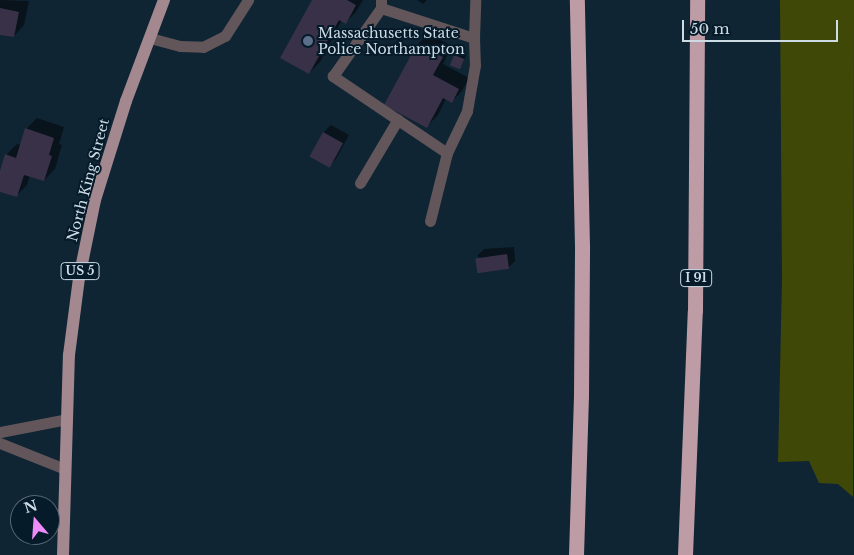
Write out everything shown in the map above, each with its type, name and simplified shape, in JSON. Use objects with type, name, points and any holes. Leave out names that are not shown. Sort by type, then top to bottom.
[{"type":"highway","points":[[576,555],[582,293],[577,0]]},
{"type":"highway","name":"I 91","points":[[685,555],[695,311],[697,0]]},
{"type":"main road","name":"North King Street","points":[[63,555],[69,355],[78,278],[93,210],[126,101],[164,0]]},
{"type":"lane","points":[[150,38],[180,46],[203,47],[225,36],[248,0]]},
{"type":"lane","points":[[430,221],[447,153],[467,111],[475,65],[475,0]]},
{"type":"lane","points":[[447,153],[333,76],[381,4],[474,38]]},
{"type":"lane","points":[[360,183],[398,119]]},
{"type":"lane","points":[[0,432],[67,419]]},
{"type":"lane","points":[[0,443],[65,469]]},
{"type":"green space","points":[[780,0],[854,0],[853,497],[838,484],[819,483],[809,461],[778,462],[782,280]]},
{"type":"building","name":"Massachusetts State Police Northampton","points":[[312,0],[347,0],[356,5],[346,24],[339,20],[309,74],[280,58]]},
{"type":"building","points":[[0,8],[19,12],[14,37],[0,35]]},
{"type":"building","points":[[417,44],[443,57],[433,75],[459,89],[452,103],[443,98],[427,128],[384,105]]},
{"type":"building","points":[[454,55],[464,59],[460,69],[450,65]]},
{"type":"building","points":[[25,128],[54,138],[49,155],[52,156],[44,181],[24,175],[17,197],[0,192],[0,171],[5,154],[16,158]]},
{"type":"building","points":[[323,132],[343,143],[330,168],[309,156]]},
{"type":"building","points":[[507,254],[509,269],[477,273],[475,258]]},
{"type":"place","name":"Massachusetts State Police Northampton","points":[[308,41]]}]
